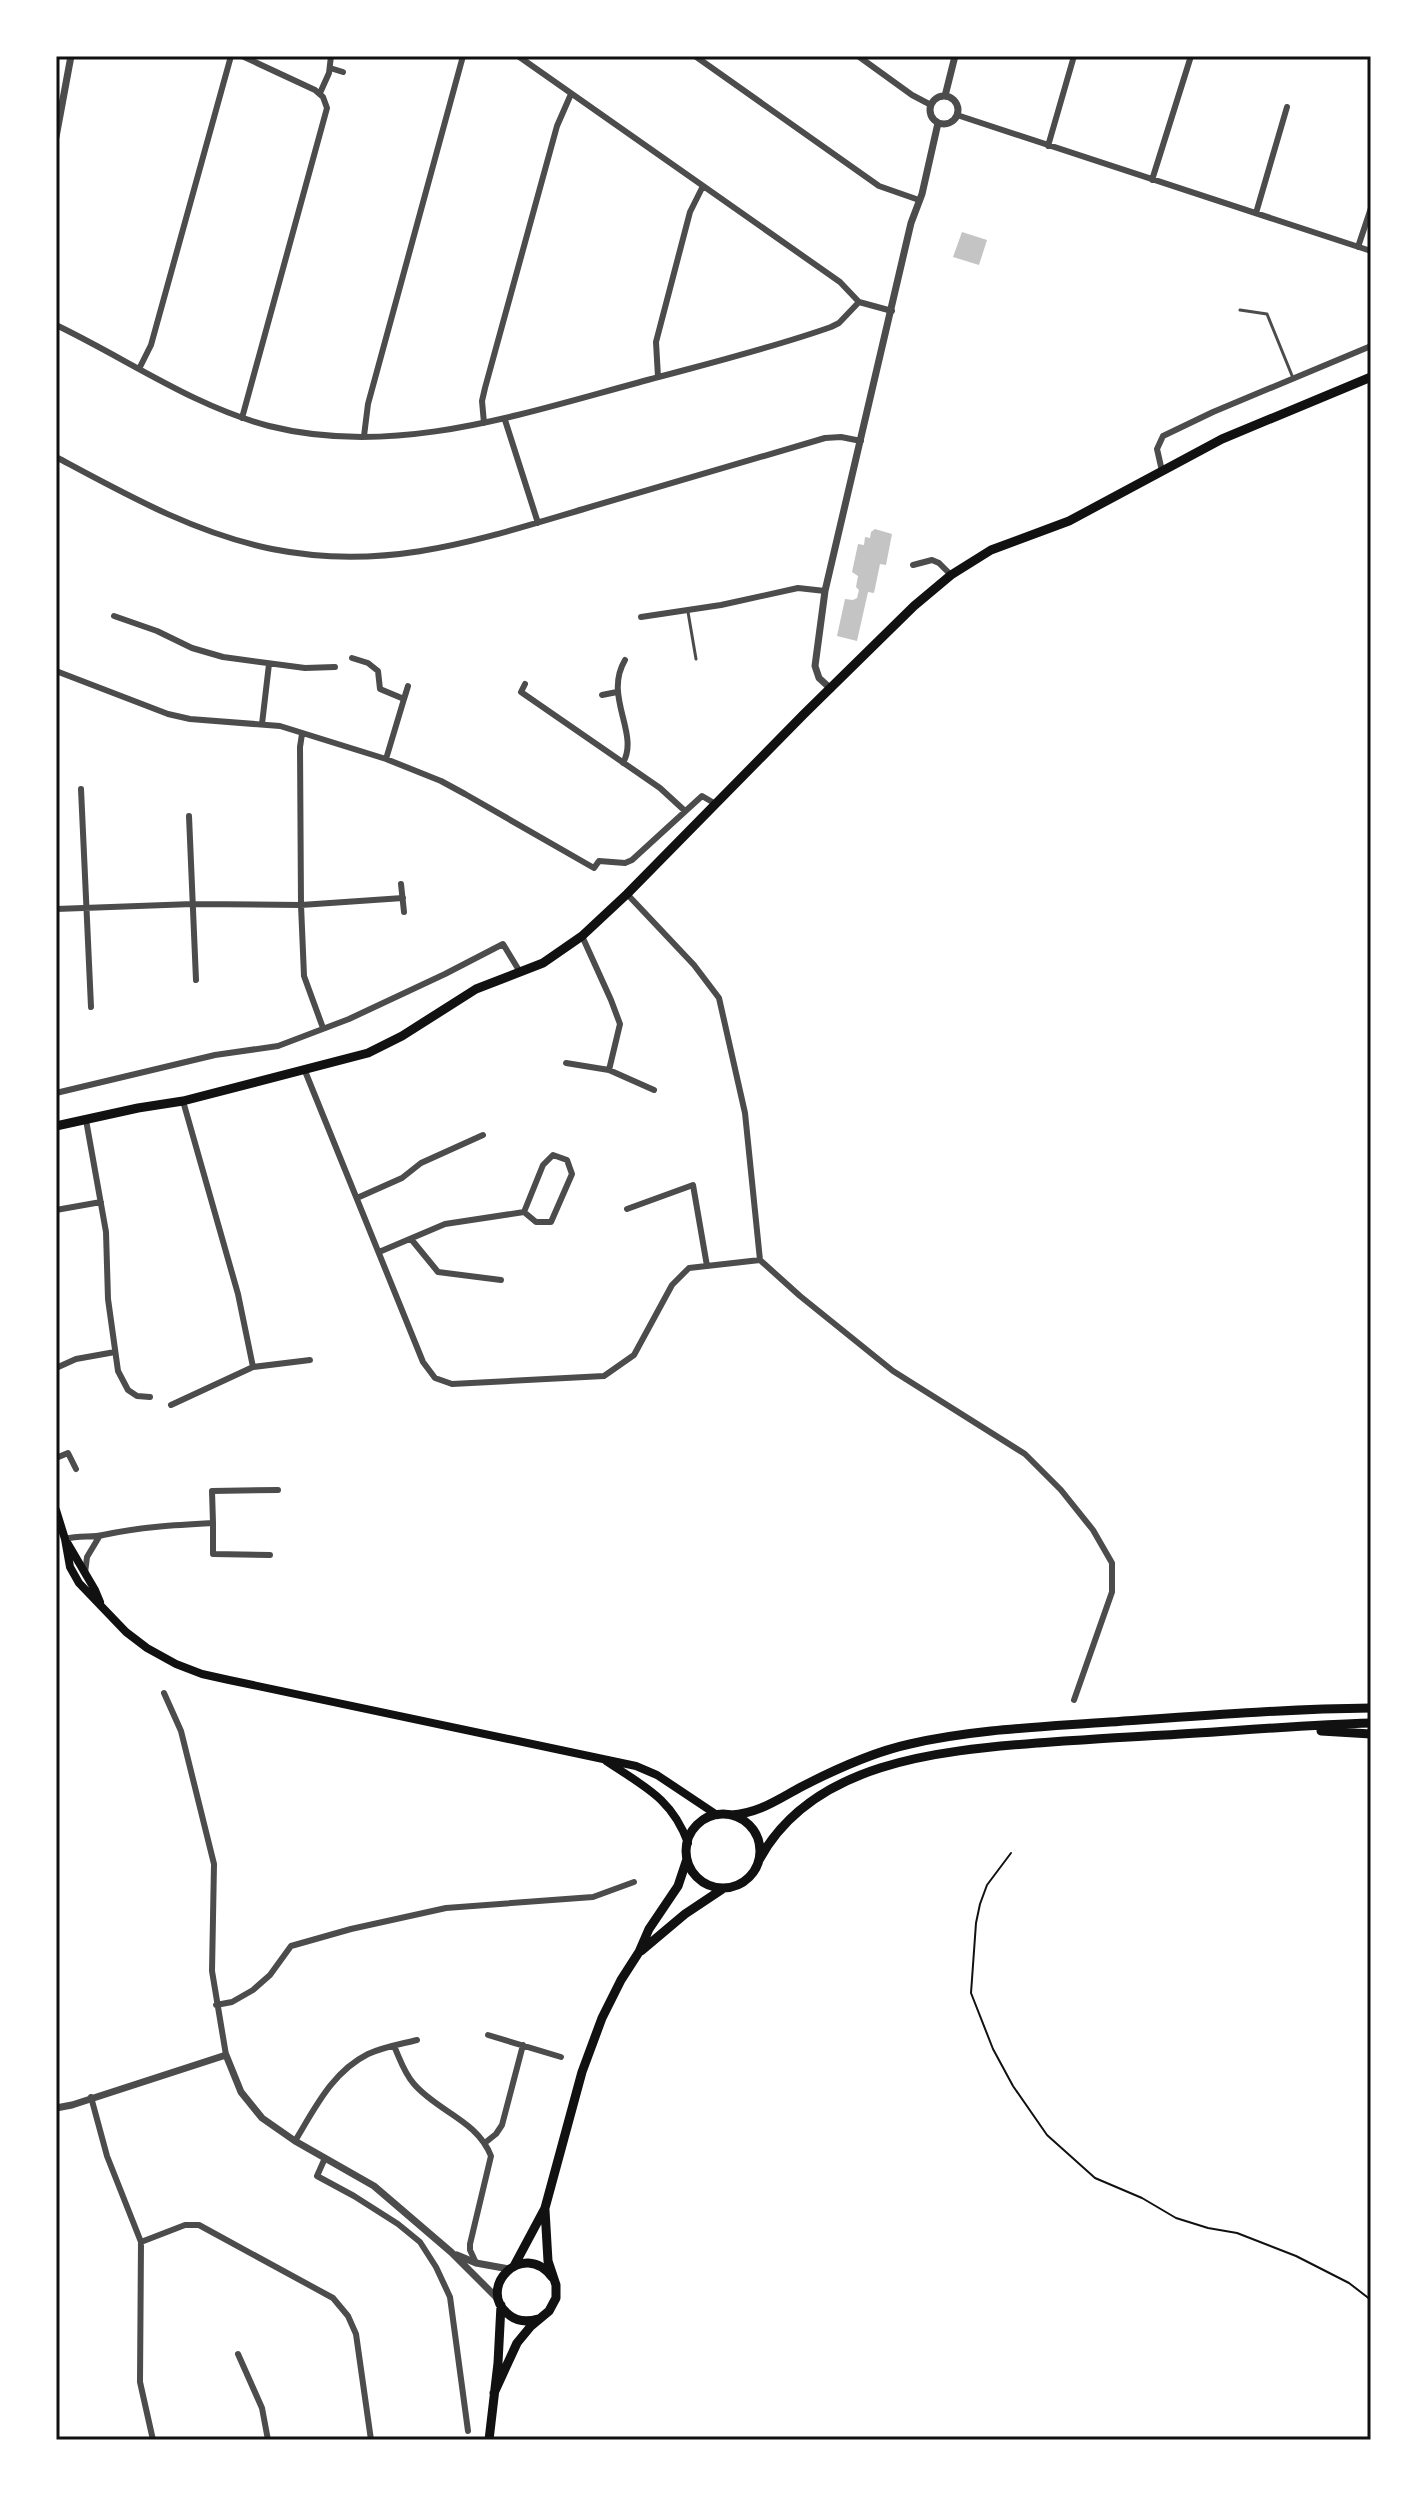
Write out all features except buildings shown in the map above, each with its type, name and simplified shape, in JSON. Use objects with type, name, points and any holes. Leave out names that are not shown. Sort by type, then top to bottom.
[{"type":"main road","points":[[56,1126],[183,1101],[368,1053],[402,1036],[476,989],[543,963],[582,936],[627,894],[714,803],[914,606],[951,575],[991,550],[1069,521],[1232,435],[1371,377]]},
{"type":"main road","points":[[56,1510],[70,1567],[86,1593],[100,1603],[134,1639],[168,1661],[202,1674],[636,1766],[657,1775],[717,1815]]},
{"type":"main road","points":[[65,1539],[100,1603]]},
{"type":"main road","points":[[688,1843],[698,1825],[717,1815],[749,1814],[857,1760],[925,1740],[993,1730],[1371,1706]]},
{"type":"main road","points":[[687,1859],[701,1881],[724,1888],[737,1886],[755,1870],[768,1843],[784,1823],[815,1798],[859,1777],[914,1759],[1003,1746],[1371,1723]]},
{"type":"main road","points":[[1286,1728],[1371,1734]]},
{"type":"main road","points":[[489,2440],[499,2285],[545,2208],[589,2050],[611,1998],[649,1929],[678,1886],[687,1859],[688,1843],[679,1820],[666,1803],[603,1759]]},
{"type":"main road","points":[[731,1815],[744,1821],[754,1831],[760,1844],[759,1860]]},
{"type":"main road","points":[[639,1952],[685,1914],[724,1888]]},
{"type":"main road","points":[[494,2393],[517,2343],[555,2301],[556,2289],[548,2261],[545,2208]]},
{"type":"main road","points":[[512,2267],[526,2263],[538,2265],[553,2278]]},
{"type":"main road","points":[[500,2302],[507,2313],[517,2320],[541,2318]]},
{"type":"street","points":[[56,137],[71,56]]},
{"type":"street","points":[[139,369],[151,345],[231,56]]},
{"type":"street","points":[[242,56],[320,93],[327,104],[242,418]]},
{"type":"street","points":[[320,93],[330,68],[331,56]]},
{"type":"street","points":[[364,436],[368,404],[463,56]]},
{"type":"street","points":[[518,56],[840,282],[859,302],[892,311]]},
{"type":"street","points":[[695,56],[879,186],[919,200]]},
{"type":"street","points":[[858,56],[931,105]]},
{"type":"street","points":[[945,96],[955,56]]},
{"type":"street","points":[[1048,146],[1074,56]]},
{"type":"street","points":[[1152,180],[1191,56]]},
{"type":"street","points":[[330,68],[343,72]]},
{"type":"street","points":[[484,423],[482,401],[485,388],[557,126],[571,94]]},
{"type":"street","points":[[945,96],[956,103],[957,115],[948,124],[938,123],[931,116],[931,105],[938,97],[945,96]]},
{"type":"street","points":[[1256,213],[1287,107]]},
{"type":"street","points":[[957,115],[1371,251]]},
{"type":"street","points":[[831,689],[819,678],[815,666],[825,591],[911,223],[938,123]]},
{"type":"street","points":[[658,377],[656,342],[690,212],[703,186]]},
{"type":"street","points":[[1358,247],[1371,208]]},
{"type":"street","points":[[56,325],[214,407],[242,418],[293,431],[364,436],[403,435],[505,420],[831,327],[859,302]]},
{"type":"street","points":[[1162,471],[1157,449],[1163,436],[1240,400],[1371,346]]},
{"type":"street","points":[[505,420],[538,523]]},
{"type":"street","points":[[56,457],[180,520],[231,538],[288,552],[354,557],[404,555],[467,544],[825,438],[861,441]]},
{"type":"street","points":[[913,565],[932,560],[951,575]]},
{"type":"street","points":[[641,617],[731,603],[777,591],[804,588],[825,591]]},
{"type":"street","points":[[653,606],[654,615]]},
{"type":"street","points":[[114,616],[157,631],[192,648],[235,660],[305,668],[335,667]]},
{"type":"street","points":[[352,658],[368,663],[378,671],[380,689],[404,699]]},
{"type":"street","points":[[623,763],[629,750],[617,692],[618,676],[625,660]]},
{"type":"street","points":[[262,724],[269,664]]},
{"type":"street","points":[[56,671],[143,707],[179,717],[280,726],[386,759],[441,781],[594,868],[599,861],[625,863],[632,860],[702,796],[714,803]]},
{"type":"street","points":[[525,684],[521,692],[660,788],[685,811]]},
{"type":"street","points":[[386,759],[408,686]]},
{"type":"street","points":[[602,695],[617,692]]},
{"type":"street","points":[[302,734],[301,905],[304,976],[323,1028]]},
{"type":"street","points":[[81,789],[91,1007]]},
{"type":"street","points":[[189,816],[196,980]]},
{"type":"street","points":[[401,884],[404,912]]},
{"type":"street","points":[[627,894],[694,965],[719,998],[745,1113],[760,1260],[893,1371],[1025,1454],[1061,1490],[1093,1530],[1112,1563],[1112,1592],[1074,1700]]},
{"type":"street","points":[[56,909],[193,904],[301,905],[403,898]]},
{"type":"street","points":[[582,936],[620,1024],[609,1070]]},
{"type":"street","points":[[56,1093],[215,1055],[278,1046],[349,1019],[503,944],[520,972]]},
{"type":"street","points":[[566,1063],[609,1070],[654,1090]]},
{"type":"street","points":[[305,1071],[423,1362],[435,1378],[452,1384],[604,1376],[634,1355],[672,1285],[689,1268],[760,1260]]},
{"type":"street","points":[[183,1101],[238,1294],[253,1367]]},
{"type":"street","points":[[86,1120],[107,1246],[108,1299],[118,1371],[128,1390],[137,1396],[150,1397]]},
{"type":"street","points":[[357,1198],[402,1178],[421,1163],[483,1135]]},
{"type":"street","points":[[379,1252],[445,1224],[524,1212],[536,1222],[551,1222],[572,1174],[567,1160],[553,1155],[543,1165],[524,1212]]},
{"type":"street","points":[[627,1209],[693,1185],[707,1266]]},
{"type":"street","points":[[56,1210],[101,1202]]},
{"type":"street","points":[[411,1239],[438,1272],[501,1280]]},
{"type":"street","points":[[56,1368],[76,1359],[115,1352]]},
{"type":"street","points":[[171,1405],[253,1367],[310,1360]]},
{"type":"street","points":[[56,1458],[68,1453],[76,1469]]},
{"type":"street","points":[[270,1555],[213,1554],[212,1491],[278,1490]]},
{"type":"street","points":[[65,1539],[89,1534],[99,1537],[146,1526],[213,1523]]},
{"type":"street","points":[[85,1573],[87,1557],[99,1537]]},
{"type":"street","points":[[164,1693],[181,1731],[214,1864],[212,1971],[216,2005],[226,2055],[241,2092],[262,2118],[295,2141],[374,2186],[484,2282],[500,2302]]},
{"type":"street","points":[[216,2005],[232,2002],[253,1990],[270,1975],[291,1946],[446,1908],[593,1897],[634,1882]]},
{"type":"street","points":[[488,2035],[561,2057]]},
{"type":"street","points":[[295,2141],[324,2092],[342,2071],[369,2054],[417,2040]]},
{"type":"street","points":[[486,2142],[502,2125],[523,2045]]},
{"type":"street","points":[[394,2046],[405,2073],[416,2087],[476,2131],[486,2142],[491,2156],[470,2244],[476,2263]]},
{"type":"street","points":[[56,2108],[226,2055]]},
{"type":"street","points":[[91,2097],[107,2156],[141,2242],[140,2382],[153,2440]]},
{"type":"street","points":[[325,2158],[317,2176],[398,2224],[420,2242],[436,2267],[450,2297],[468,2431]]},
{"type":"street","points":[[141,2242],[185,2225],[199,2225],[333,2298],[348,2316],[356,2334],[371,2440]]},
{"type":"street","points":[[451,2252],[476,2263],[512,2267]]},
{"type":"street","points":[[238,2354],[262,2408],[268,2440]]},
{"type":"lane","points":[[1240,310],[1267,314],[1294,379]]},
{"type":"lane","points":[[688,611],[696,659]]},
{"type":"path","points":[[1011,1853],[987,1885],[980,1904],[971,1993],[982,2025],[1006,2074],[1047,2135],[1095,2178],[1142,2198],[1176,2218],[1237,2233],[1296,2256],[1349,2283],[1371,2300]]}]
